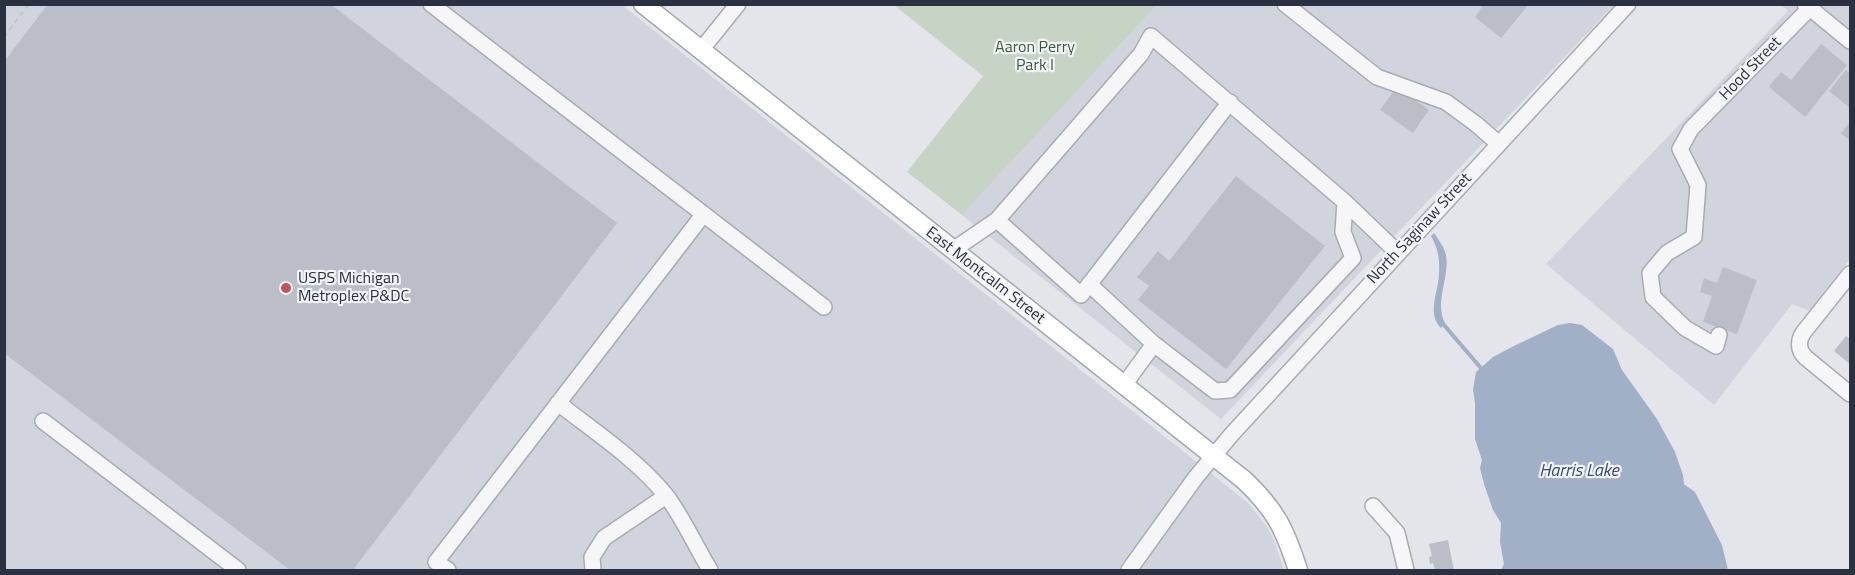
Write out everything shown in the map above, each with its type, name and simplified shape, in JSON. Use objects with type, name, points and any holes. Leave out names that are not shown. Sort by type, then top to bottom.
[{"type":"main road","name":"East Montcalm Street","points":[[643,4],[1244,480],[1269,506],[1284,531],[1298,570]]},
{"type":"street","points":[[431,4],[824,307]]},
{"type":"street","points":[[701,50],[738,4]]},
{"type":"street","points":[[1285,4],[1377,77],[1446,102],[1498,144]]},
{"type":"street","name":"North Saginaw Street","points":[[1129,570],[1213,456],[1628,4]]},
{"type":"street","points":[[1808,6],[1851,41]]},
{"type":"street","name":"Hood Street","points":[[1719,335],[1716,346],[1686,328],[1653,297],[1650,273],[1667,253],[1694,237],[1698,185],[1680,149],[1691,129],[1808,6]]},
{"type":"street","points":[[952,250],[997,220],[1033,181],[1140,54],[1151,36],[1345,202],[1398,253]]},
{"type":"street","points":[[997,220],[1081,295],[1230,102]]},
{"type":"street","points":[[1089,284],[1154,344],[1215,391],[1230,390],[1353,258],[1342,232],[1345,202]]},
{"type":"street","points":[[448,570],[436,562],[703,215]]},
{"type":"street","points":[[1851,274],[1803,333],[1799,343],[1800,351],[1805,357],[1851,394]]},
{"type":"street","points":[[1124,385],[1154,344]]},
{"type":"street","points":[[558,404],[631,459],[666,496],[710,570]]},
{"type":"street","points":[[43,421],[238,570]]},
{"type":"street","points":[[593,570],[592,557],[604,538],[666,496]]},
{"type":"street","points":[[1373,506],[1397,534],[1406,570]]},
{"type":"path","points":[[4,37],[29,4]]},
{"type":"shaded area","points":[[4,5],[622,5],[1248,503],[1268,528],[1284,570],[5,570]]},
{"type":"shaded area","points":[[1157,5],[1614,5],[1221,419],[962,215]]},
{"type":"shaded area","points":[[1781,5],[1850,5],[1850,259],[1810,311],[1792,304],[1714,405],[1546,264],[1788,11]]},
{"type":"green space","name":"Aaron Perry Park I","points":[[894,5],[1157,5],[962,215],[907,172],[983,76]]},
{"type":"water","points":[[1434,233],[1444,249],[1447,263],[1441,307],[1445,323],[1441,328],[1434,316],[1439,259],[1431,236]]},
{"type":"water","name":"Harris Lake","points":[[1570,323],[1582,325],[1613,349],[1622,370],[1657,419],[1675,452],[1684,484],[1695,492],[1722,545],[1728,570],[1501,570],[1504,564],[1500,542],[1501,523],[1493,510],[1484,484],[1480,468],[1482,460],[1475,439],[1473,390],[1476,372],[1493,357],[1514,346],[1558,325]]},
{"type":"building","name":"USPS Michigan Metroplex P&DC","points":[[48,4],[330,4],[617,223],[353,570],[290,570],[4,353],[4,62]]},
{"type":"building","points":[[1484,4],[1529,4],[1501,38],[1475,17]]},
{"type":"building","points":[[1821,44],[1847,65],[1805,117],[1769,87],[1781,72],[1791,80]]},
{"type":"building","points":[[1846,70],[1850,74],[1849,107],[1829,91]]},
{"type":"building","points":[[1397,87],[1429,110],[1413,133],[1380,110]]},
{"type":"building","points":[[1850,122],[1850,141],[1841,133]]},
{"type":"building","points":[[1236,176],[1325,246],[1226,369],[1138,300],[1149,286],[1137,277],[1158,251],[1169,261]]},
{"type":"building","points":[[1723,267],[1757,280],[1737,334],[1703,322],[1712,296],[1700,292],[1704,278],[1717,283]]},
{"type":"building","points":[[1846,336],[1850,339],[1850,364],[1834,351]]},
{"type":"building","points":[[1448,540],[1454,570],[1435,570],[1433,563],[1430,564],[1429,557],[1432,556],[1429,544]]},
{"type":"waterway","points":[[1444,325],[1480,367]]},
{"type":"place","name":"USPS Michigan Metroplex P&DC","points":[[286,288]]}]
